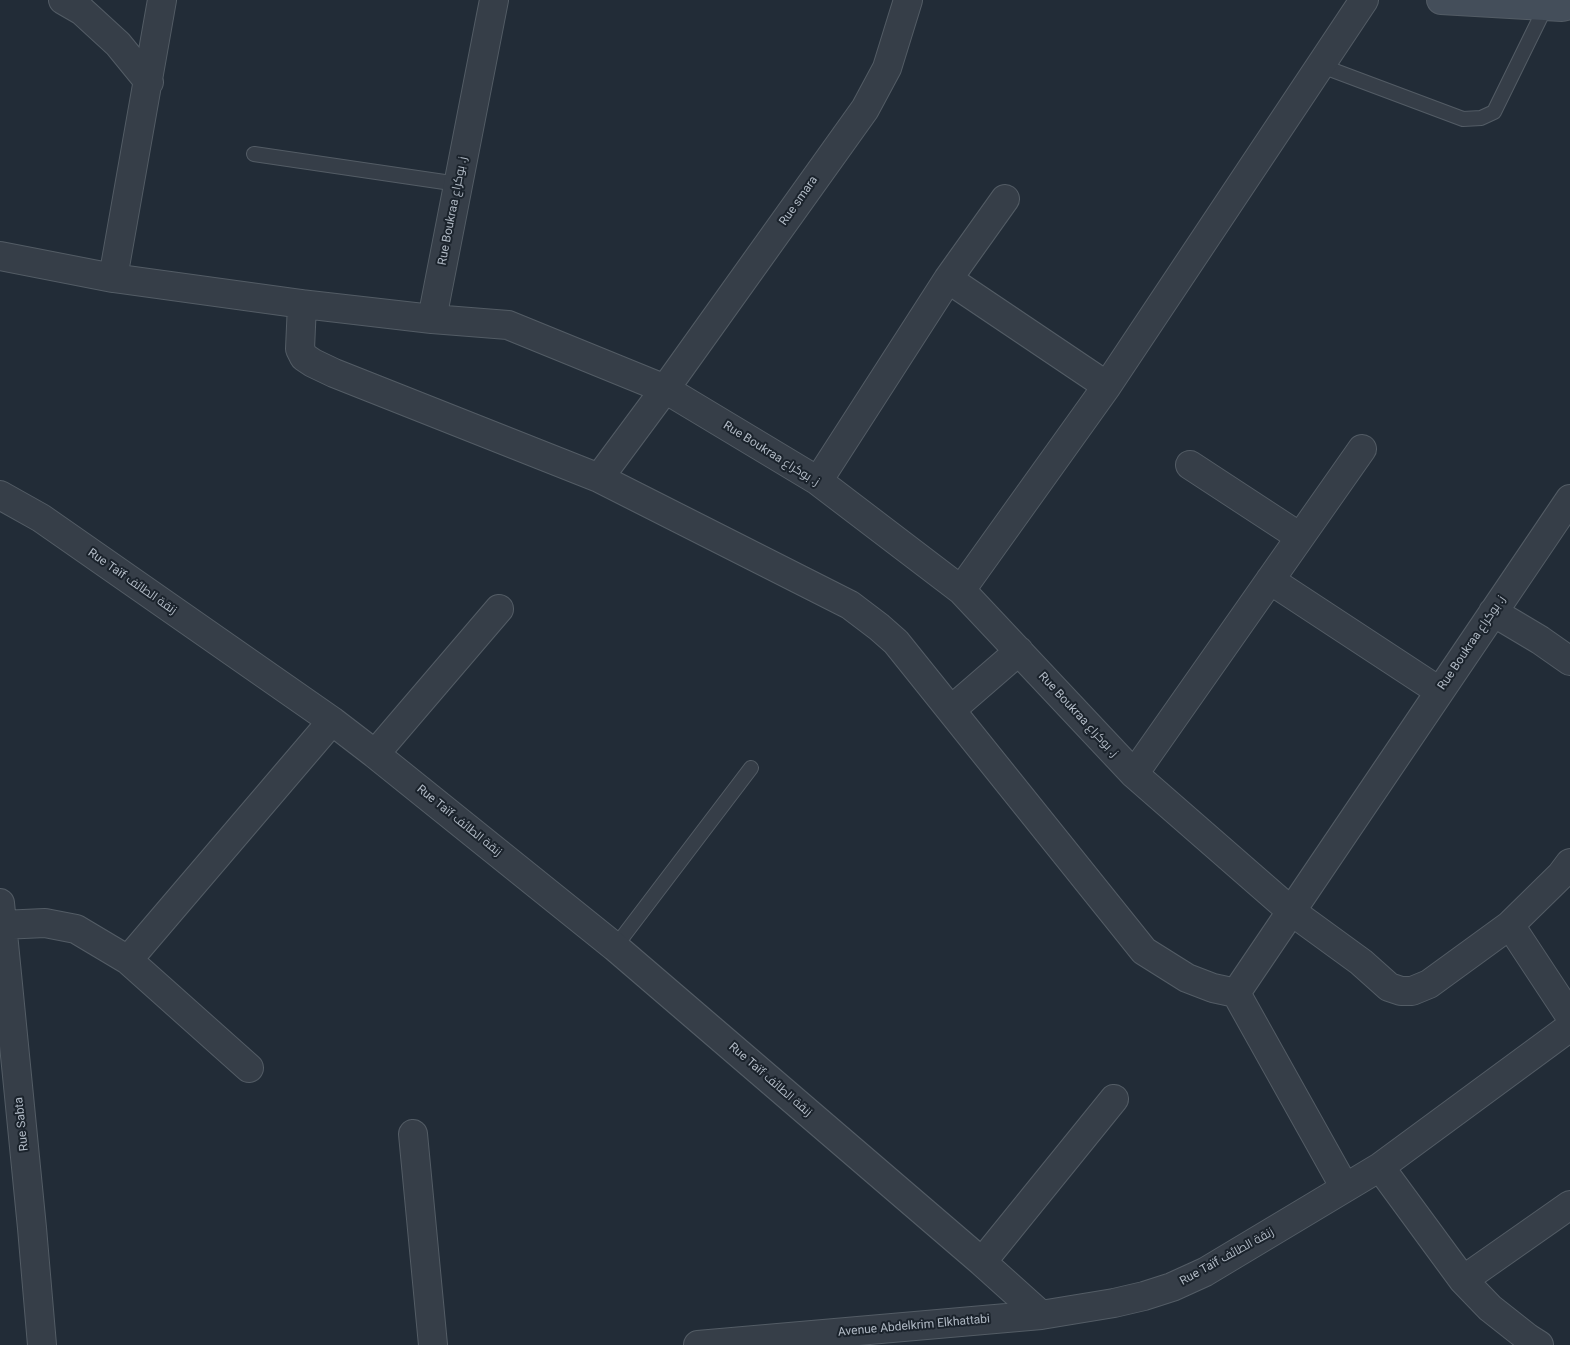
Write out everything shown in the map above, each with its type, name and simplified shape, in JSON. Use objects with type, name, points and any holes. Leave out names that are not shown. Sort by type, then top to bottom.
[{"type":"main road","points":[[1441,0],[1559,6]]},
{"type":"street","points":[[63,0],[82,11],[118,44],[149,82]]},
{"type":"street","points":[[113,278],[162,0]]},
{"type":"street","name":"Rue Boukraa ز. بوكراع","points":[[494,0],[432,319],[508,325],[665,389],[818,481],[962,590],[1134,774],[1291,911]]},
{"type":"street","name":"Rue smara","points":[[599,478],[865,109],[887,68],[908,0]]},
{"type":"street","points":[[962,590],[1107,386],[1364,0]]},
{"type":"street","points":[[818,481],[948,280],[1005,199]]},
{"type":"street","points":[[0,256],[113,278],[302,304],[432,319]]},
{"type":"street","points":[[948,280],[1107,386]]},
{"type":"street","points":[[302,304],[300,349],[304,358],[334,373],[599,478],[850,606],[879,627],[896,642],[1144,951],[1187,978],[1213,988],[1236,993],[1345,1188]]},
{"type":"street","points":[[1134,774],[1362,448]]},
{"type":"street","points":[[1190,465],[1300,537]]},
{"type":"street","name":"Rue Taïf زنقة الطائف","points":[[0,495],[41,518],[332,721],[375,754],[615,947],[982,1262],[1041,1315],[1114,1303],[1172,1287],[1204,1272],[1380,1167],[1570,1027]]},
{"type":"street","name":"Rue Boukraa ز. بوكراع","points":[[1236,993],[1570,499]]},
{"type":"street","points":[[1270,580],[1439,691]]},
{"type":"street","points":[[375,754],[499,609]]},
{"type":"street","points":[[1493,612],[1540,640],[1570,661]]},
{"type":"street","points":[[951,710],[1019,651]]},
{"type":"street","points":[[128,960],[332,721]]},
{"type":"street","points":[[1291,911],[1361,962],[1389,987],[1400,991],[1412,991],[1429,984],[1510,925],[1561,875],[1570,863]]},
{"type":"street","points":[[1,914],[76,929],[128,960],[250,1068]]},
{"type":"street","name":"Rue Sabta","points":[[1,914],[3,969],[32,1228],[42,1345]]},
{"type":"street","points":[[1510,925],[1570,1016]]},
{"type":"street","points":[[982,1262],[1114,1099]]},
{"type":"street","points":[[413,1134],[433,1345]]},
{"type":"street","points":[[1380,1167],[1463,1280],[1490,1308],[1528,1338],[1540,1345]]},
{"type":"street","points":[[1463,1280],[1570,1205]]},
{"type":"street","name":"Avenue Abdelkrim Elkhattabi","points":[[698,1345],[1041,1315]]},
{"type":"lane","points":[[1319,65],[1463,118],[1481,118],[1494,112],[1559,6]]},
{"type":"lane","points":[[254,154],[458,184]]},
{"type":"lane","points":[[615,947],[751,768]]}]
